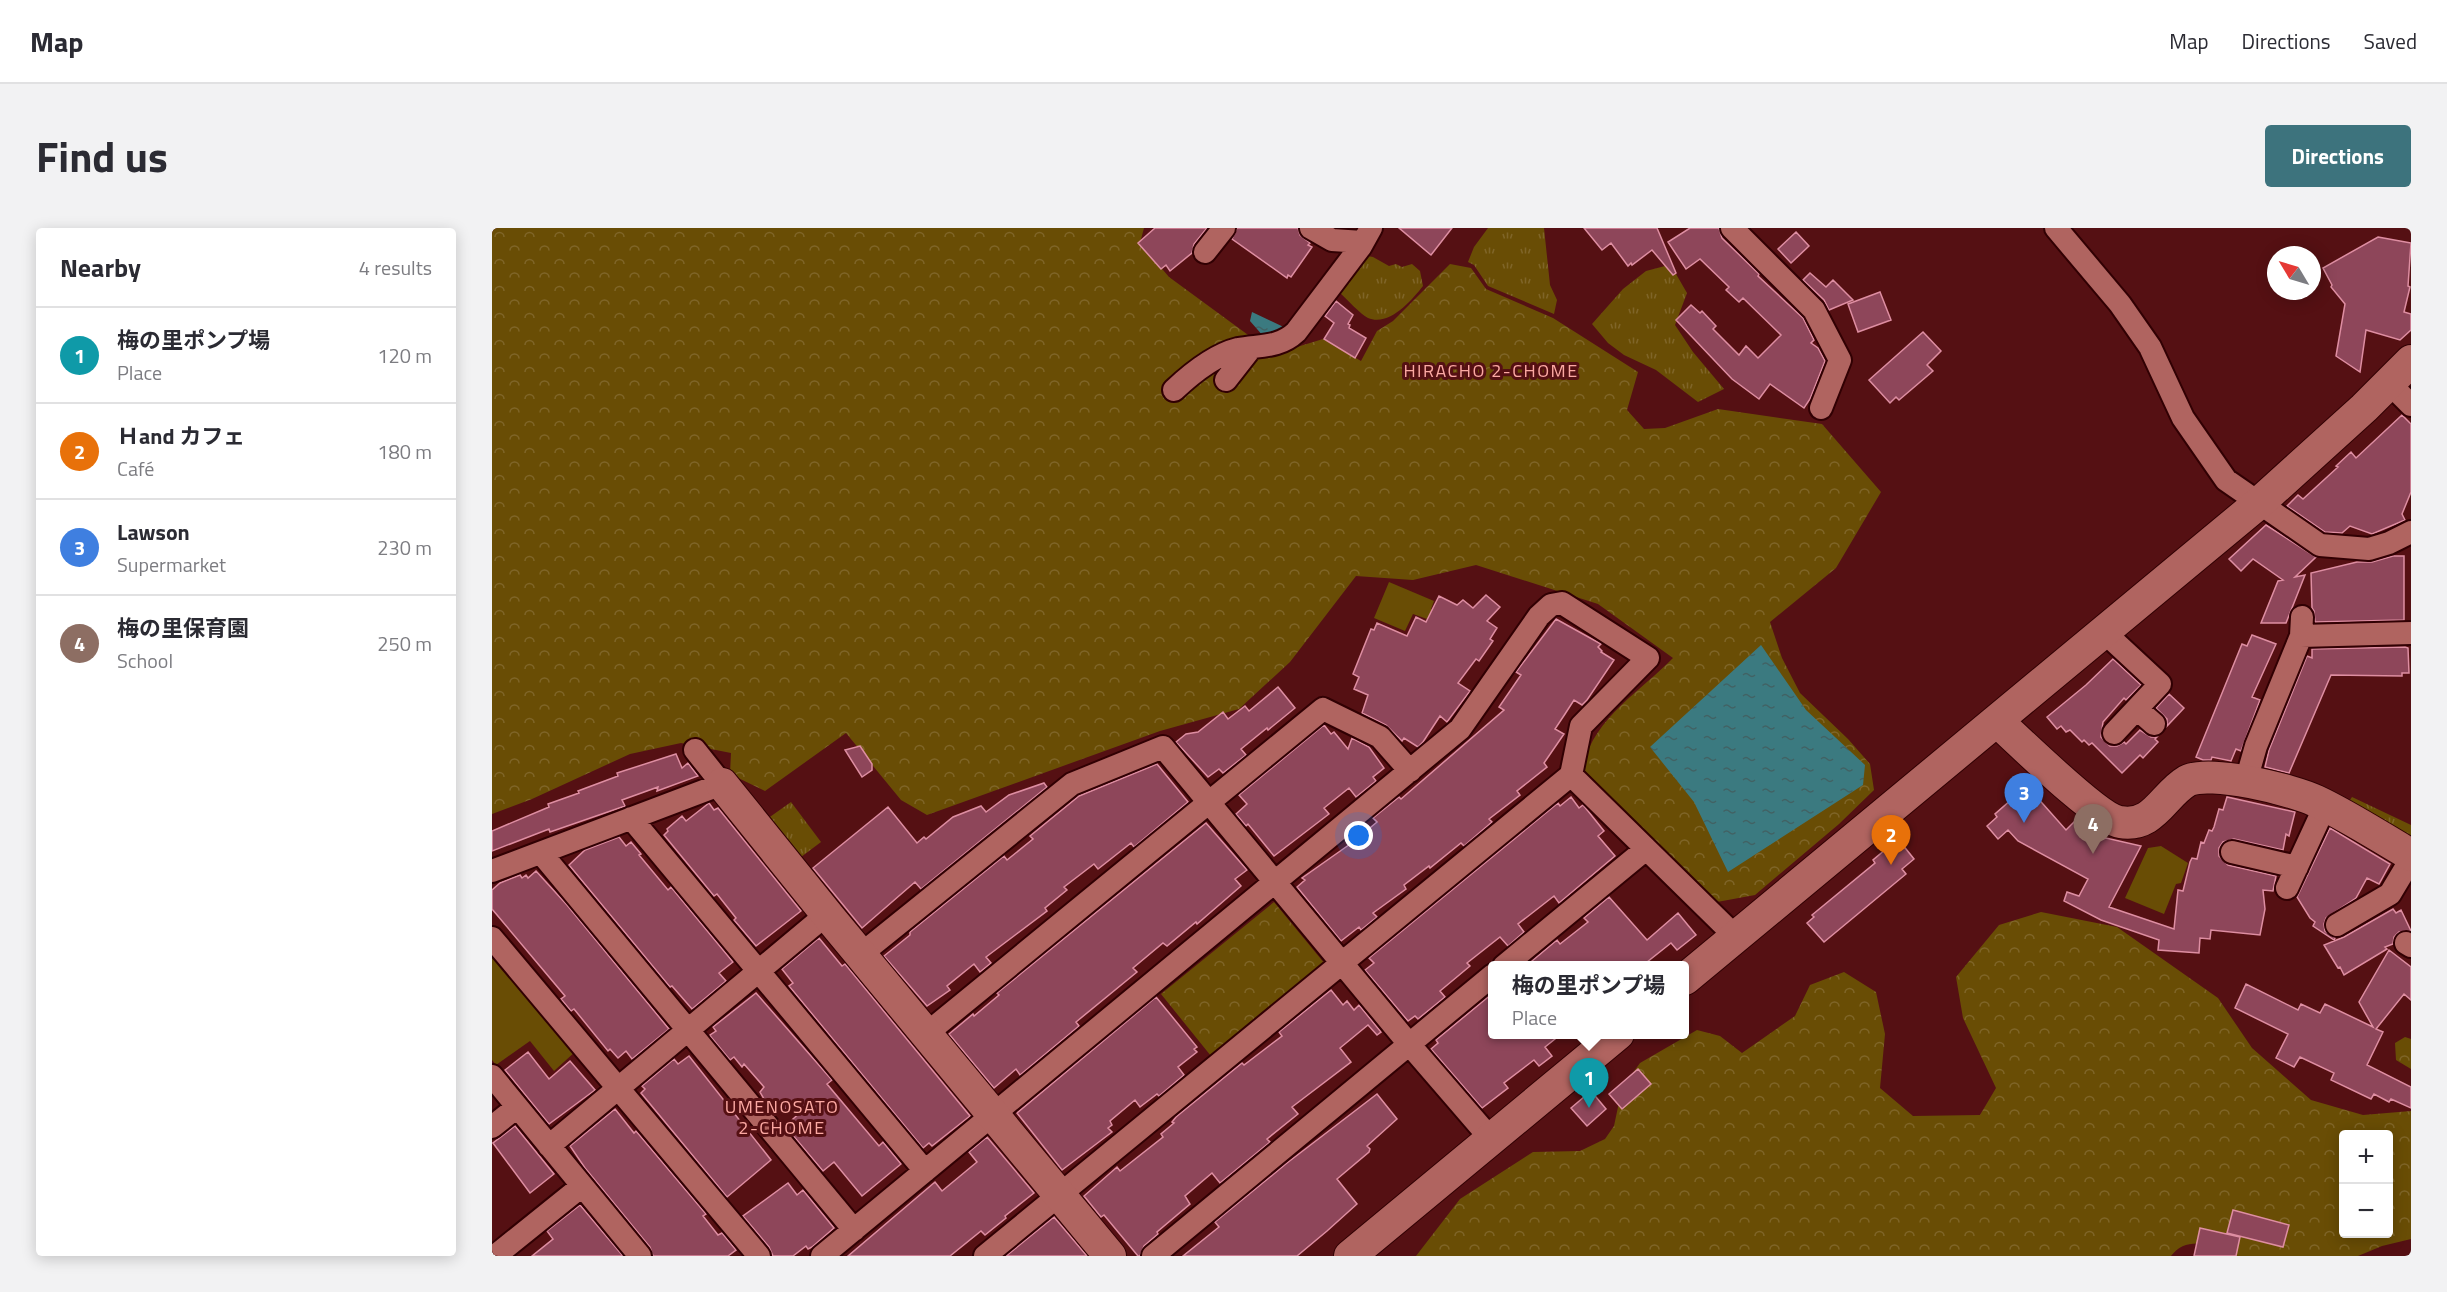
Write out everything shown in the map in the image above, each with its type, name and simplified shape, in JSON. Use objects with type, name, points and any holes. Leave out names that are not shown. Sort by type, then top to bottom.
[{"type":"street","points":[[1205,252],[1224,228]]},
{"type":"street","points":[[1311,228],[1332,240],[1367,235]]},
{"type":"street","points":[[1732,228],[1814,310],[1840,360],[1821,408]]},
{"type":"street","points":[[2056,228],[2120,304],[2150,347],[2183,418],[2226,480],[2320,545],[2368,549],[2389,543],[2411,532]]},
{"type":"street","points":[[1174,390],[1187,378],[1220,356],[1237,350],[1282,343],[1296,332],[1367,235]]},
{"type":"street","points":[[1226,380],[1251,348]]},
{"type":"street","points":[[1689,976],[2259,503],[2411,361]]},
{"type":"street","points":[[2389,383],[2411,405]]},
{"type":"street","points":[[822,1256],[1460,729],[1539,616],[1551,605],[1562,603],[1648,658],[1581,726],[1570,776],[985,1256]]},
{"type":"street","points":[[2246,781],[2256,746],[2302,627],[2411,633]]},
{"type":"street","points":[[2104,632],[2160,684],[2145,716],[2114,733]]},
{"type":"street","points":[[926,1034],[1323,709],[1380,737],[1410,771]]},
{"type":"street","points":[[1998,721],[2091,805],[2108,818],[2120,822],[2144,820],[2156,812],[2177,789],[2197,777],[2224,777],[2314,800],[2411,857],[2390,894],[2337,925]]},
{"type":"street","points":[[860,955],[1072,784],[1162,747],[1491,1139]]},
{"type":"street","points":[[695,750],[827,915],[1110,1256]]},
{"type":"street","points":[[1570,776],[1736,937]]},
{"type":"street","points":[[492,871],[722,784]]},
{"type":"street","points":[[2287,888],[2325,806]]},
{"type":"street","points":[[631,818],[925,1171]]},
{"type":"street","points":[[1510,961],[1646,849]]},
{"type":"street","points":[[2232,852],[2296,867]]},
{"type":"street","points":[[541,853],[854,1230]]},
{"type":"street","points":[[549,1146],[827,915]]},
{"type":"street","points":[[492,938],[759,1256]]},
{"type":"street","points":[[1153,1256],[1488,979]]},
{"type":"street","points":[[1350,1256],[1613,1039]]},
{"type":"street","points":[[492,1076],[640,1256]]},
{"type":"street","points":[[492,1127],[517,1107]]},
{"type":"street","points":[[495,1256],[582,1186]]},
{"type":"green space","points":[[492,228],[1144,228],[1140,243],[1169,277],[1274,354],[1323,339],[1361,361],[1377,331],[1393,321],[1450,264],[1471,268],[1486,289],[1553,318],[1638,372],[1627,410],[1644,429],[1665,428],[1718,409],[1822,424],[1881,492],[1836,568],[1770,622],[1782,658],[1800,693],[1848,739],[1870,764],[1874,790],[1839,824],[1755,895],[1717,902],[1583,769],[1588,752],[1606,721],[1673,658],[1598,604],[1476,565],[1413,580],[1356,576],[1290,662],[1239,709],[1160,731],[927,815],[901,800],[846,733],[765,791],[730,774],[731,753],[681,743],[630,754],[532,799],[492,814]]},
{"type":"green space","points":[[1488,228],[1544,228],[1550,285],[1557,300],[1554,314],[1488,286],[1474,265],[1468,262],[1474,247]]},
{"type":"green space","points":[[1362,255],[1373,257],[1389,266],[1396,264],[1402,267],[1412,264],[1420,271],[1423,286],[1406,305],[1392,316],[1376,320],[1368,318],[1339,292]]},
{"type":"green space","points":[[1665,266],[1676,274],[1687,293],[1675,325],[1693,352],[1724,389],[1698,402],[1656,370],[1624,355],[1608,343],[1592,324],[1623,289],[1646,271]]},
{"type":"green space","points":[[1389,582],[1434,601],[1431,609],[1445,615],[1441,624],[1413,614],[1405,631],[1374,618]]},
{"type":"green space","points":[[2352,797],[2411,825],[2411,842],[2346,806]]},
{"type":"green space","points":[[791,802],[821,842],[797,860],[767,819]]},
{"type":"green space","points":[[2161,846],[2188,863],[2181,883],[2176,884],[2164,914],[2125,898],[2148,848]]},
{"type":"green space","points":[[1274,902],[1325,964],[1211,1056],[1161,994]]},
{"type":"green space","points":[[2041,912],[2117,927],[2218,998],[2252,1048],[2311,1100],[2363,1115],[2411,1111],[2411,1239],[2382,1246],[2358,1256],[2233,1256],[2209,1245],[2192,1244],[2177,1249],[2171,1256],[1416,1256],[1460,1199],[1533,1152],[1580,1151],[1605,1139],[1614,1126],[1622,1088],[1640,1063],[1681,1039],[1689,1039],[1689,1035],[1697,1030],[1720,1036],[1742,1053],[1795,1016],[1810,985],[1844,972],[1876,992],[1885,1034],[1880,1088],[1913,1116],[1980,1115],[1996,1088],[1963,1018],[1956,977],[1999,925]]},
{"type":"green space","points":[[492,953],[576,1051],[554,1071],[530,1041],[496,1065],[492,1060]]},
{"type":"green space","points":[[2405,1037],[2411,1039],[2411,1069],[2396,1060],[2395,1043]]},
{"type":"water","points":[[1252,312],[1292,331],[1264,337],[1250,321]]},
{"type":"water","points":[[1761,645],[1806,710],[1865,765],[1863,785],[1728,872],[1694,802],[1650,747]]},
{"type":"building","points":[[1155,228],[1207,228],[1194,244],[1192,253],[1170,271],[1166,265],[1161,269],[1138,243]]},
{"type":"building","points":[[1237,228],[1298,228],[1300,235],[1312,247],[1291,277],[1288,275],[1287,278],[1232,239]]},
{"type":"building","points":[[1399,228],[1452,228],[1431,255]]},
{"type":"building","points":[[1584,228],[1657,228],[1676,273],[1673,275],[1652,250],[1628,266],[1611,243],[1602,250]]},
{"type":"building","points":[[1690,228],[1719,228],[1722,238],[1803,318],[1814,340],[1811,343],[1818,348],[1825,361],[1810,399],[1804,408],[1770,384],[1759,399],[1732,379],[1676,320],[1691,305],[1700,313],[1702,311],[1716,326],[1713,329],[1739,355],[1746,346],[1758,358],[1781,335],[1743,298],[1739,302],[1726,290],[1729,287],[1700,259],[1686,269],[1668,242]]},
{"type":"building","points":[[1796,232],[1809,246],[1791,263],[1778,249]]},
{"type":"building","points":[[2378,237],[2411,243],[2408,286],[2410,287],[2404,312],[2411,314],[2411,330],[2400,340],[2366,330],[2360,372],[2336,356],[2345,304],[2331,287],[2323,268]]},
{"type":"building","points":[[1810,273],[1826,287],[1833,280],[1853,300],[1829,310],[1824,300],[1803,280]]},
{"type":"building","points":[[1880,292],[1891,320],[1858,332],[1848,304]]},
{"type":"building","points":[[1336,301],[1353,315],[1348,324],[1349,328],[1366,338],[1355,358],[1324,339],[1334,323],[1325,316]]},
{"type":"building","points":[[1923,332],[1941,351],[1927,365],[1933,371],[1899,400],[1896,397],[1890,403],[1869,380]]},
{"type":"building","points":[[2402,415],[2411,424],[2411,492],[2402,514],[2405,520],[2372,534],[2350,526],[2342,533],[2325,532],[2287,506],[2298,495],[2303,499],[2351,452],[2356,458]]},
{"type":"building","points":[[2266,525],[2316,557],[2295,577],[2305,575],[2286,623],[2261,623],[2278,581],[2283,580],[2253,559],[2241,571],[2229,559]]},
{"type":"building","points":[[2393,556],[2404,556],[2404,620],[2315,622],[2312,608],[2311,573]]},
{"type":"building","points":[[1486,595],[1500,607],[1487,621],[1497,628],[1490,639],[1493,641],[1479,661],[1476,659],[1458,683],[1470,691],[1447,722],[1440,716],[1418,747],[1404,738],[1402,741],[1386,725],[1362,713],[1368,695],[1354,689],[1359,677],[1353,674],[1371,629],[1374,630],[1377,623],[1407,636],[1416,617],[1426,622],[1439,596],[1457,605],[1463,600],[1473,608]]},
{"type":"building","points":[[1556,619],[1601,644],[1598,647],[1601,652],[1614,660],[1587,700],[1582,705],[1574,700],[1555,729],[1564,734],[1544,763],[1547,767],[1517,791],[1520,795],[1489,819],[1492,822],[1464,846],[1461,843],[1404,885],[1406,889],[1373,913],[1377,917],[1361,930],[1359,927],[1341,941],[1297,887],[1305,880],[1302,878],[1353,842],[1377,822],[1373,818],[1399,797],[1401,799],[1504,710],[1499,707],[1521,675],[1516,672]]},
{"type":"building","points":[[2252,635],[2276,644],[2252,697],[2260,700],[2241,751],[2236,749],[2231,761],[2212,757],[2211,760],[2203,760],[2196,757],[2242,644],[2247,646]]},
{"type":"building","points":[[2408,648],[2409,673],[2402,673],[2402,676],[2331,675],[2289,773],[2265,767],[2269,750],[2307,656],[2312,658],[2312,649]]},
{"type":"building","points":[[2113,659],[2141,685],[2126,700],[2124,698],[2103,722],[2101,737],[2110,746],[2117,746],[2124,742],[2126,744],[2140,730],[2151,737],[2157,737],[2155,739],[2158,742],[2143,758],[2140,755],[2122,773],[2092,743],[2089,745],[2084,740],[2082,742],[2070,730],[2066,732],[2061,726],[2057,729],[2047,717]]},
{"type":"building","points":[[1278,687],[1295,708],[1241,749],[1246,755],[1223,773],[1219,769],[1208,777],[1176,742],[1186,734],[1198,732],[1223,712],[1228,719],[1245,706],[1249,711]]},
{"type":"building","points":[[2169,694],[2184,708],[2167,726],[2167,719],[2156,708]]},
{"type":"building","points":[[1324,725],[1331,734],[1334,732],[1348,749],[1352,738],[1369,747],[1384,768],[1373,777],[1376,781],[1356,797],[1349,788],[1324,808],[1329,814],[1274,856],[1248,824],[1246,826],[1236,814],[1247,804],[1239,795]]},
{"type":"building","points":[[860,746],[872,764],[872,770],[862,777],[845,750]]},
{"type":"building","points":[[676,754],[682,768],[688,763],[698,776],[657,791],[658,787],[622,800],[625,806],[550,832],[549,829],[492,851],[492,831],[549,807],[548,804],[618,776],[617,773]]},
{"type":"building","points":[[1157,764],[1188,802],[1134,847],[1131,843],[1098,869],[1094,864],[1064,887],[1067,890],[1045,908],[1047,911],[986,957],[991,963],[980,972],[974,964],[947,986],[950,990],[927,1006],[884,956],[1004,856],[1007,860],[1033,839],[1030,836],[1079,796]]},
{"type":"building","points":[[1044,783],[1047,787],[921,889],[915,882],[862,928],[813,868],[888,807],[917,843],[924,837],[926,839],[953,817],[981,806],[986,812],[1009,795]]},
{"type":"building","points":[[2027,786],[2066,830],[2078,818],[2100,840],[2106,838],[2141,846],[2109,907],[2174,929],[2178,890],[2183,891],[2190,862],[2192,858],[2197,859],[2201,842],[2204,843],[2209,830],[2212,831],[2219,809],[2223,810],[2227,797],[2295,812],[2289,836],[2286,834],[2283,850],[2234,839],[2223,842],[2219,848],[2219,856],[2228,865],[2276,876],[2273,891],[2263,890],[2265,909],[2260,935],[2211,930],[2210,939],[2200,938],[2199,953],[2158,950],[2159,940],[2101,920],[2064,901],[2067,892],[2079,896],[2088,879],[2018,841],[2008,830],[1998,839],[1987,826],[1997,817],[1995,814]]},
{"type":"building","points":[[1571,797],[1579,808],[1583,805],[1604,831],[1598,836],[1615,856],[1559,903],[1554,896],[1518,924],[1524,932],[1508,946],[1500,937],[1467,963],[1470,966],[1440,991],[1445,997],[1418,1019],[1415,1016],[1408,1021],[1365,970],[1374,963],[1369,958],[1558,803],[1560,806]]},
{"type":"building","points":[[709,803],[714,810],[718,808],[801,911],[756,946],[734,920],[736,918],[717,894],[714,896],[664,835],[667,829],[682,816],[686,821]]},
{"type":"building","points":[[1206,823],[1247,870],[1235,879],[1241,886],[1197,924],[1196,922],[1167,946],[1163,943],[1133,968],[1137,972],[1076,1022],[1079,1026],[1020,1075],[1016,1069],[994,1088],[949,1034],[973,1014],[974,1016],[999,995],[997,993]]},
{"type":"building","points":[[2330,828],[2390,864],[2379,884],[2367,878],[2356,898],[2326,918],[2325,931],[2335,938],[2334,940],[2313,926],[2315,922],[2297,897]]},
{"type":"building","points":[[619,837],[626,846],[631,842],[668,890],[671,887],[733,962],[719,973],[726,981],[692,1009],[672,986],[670,987],[569,865],[585,850]]},
{"type":"building","points":[[1898,839],[1914,859],[1902,869],[1906,874],[1824,942],[1807,923],[1814,917],[1812,915],[1875,863],[1873,860]]},
{"type":"building","points":[[536,871],[567,905],[669,1029],[632,1059],[626,1051],[618,1058],[610,1049],[608,1051],[574,1009],[571,1011],[561,999],[565,996],[492,909],[492,890],[500,883],[520,875],[522,878],[526,875],[528,878]]},
{"type":"building","points":[[1609,897],[1647,940],[1678,913],[1696,935],[1677,950],[1671,943],[1648,961],[1532,961],[1557,940],[1560,944],[1588,922],[1584,918]]},
{"type":"building","points":[[2393,909],[2396,913],[2401,910],[2411,931],[2399,932],[2394,937],[2393,944],[2385,947],[2387,949],[2344,975],[2324,945],[2344,937]]},
{"type":"building","points":[[819,938],[842,966],[845,964],[970,1116],[932,1146],[929,1143],[923,1148],[789,986],[793,983],[782,969]]},
{"type":"building","points":[[2389,950],[2411,967],[2411,1000],[2404,994],[2376,1029],[2383,1032],[2367,1065],[2411,1087],[2411,1108],[2391,1099],[2389,1102],[2374,1094],[2371,1099],[2331,1080],[2334,1073],[2300,1057],[2294,1067],[2276,1058],[2288,1034],[2235,1008],[2246,984],[2298,1010],[2301,1004],[2320,1013],[2325,1004],[2373,1027],[2359,1002]]},
{"type":"building","points":[[1331,990],[1343,1005],[1347,1001],[1354,1010],[1359,1005],[1381,1032],[1377,1035],[1368,1025],[1340,1048],[1351,1062],[1292,1107],[1298,1114],[1267,1139],[1270,1142],[1220,1183],[1212,1173],[1185,1196],[1190,1204],[1157,1232],[1158,1234],[1144,1246],[1138,1256],[1104,1215],[1101,1217],[1084,1196],[1117,1167],[1120,1171],[1163,1137],[1161,1134],[1174,1123],[1172,1122],[1176,1117],[1242,1063],[1244,1065],[1282,1036],[1279,1032]]},
{"type":"building","points":[[756,993],[832,1080],[827,1084],[879,1146],[883,1142],[901,1164],[862,1196],[834,1162],[823,1171],[785,1126],[802,1111],[768,1106],[760,1092],[764,1087],[744,1064],[742,1067],[734,1057],[730,1060],[711,1037],[710,1035],[716,1031],[713,1027]]},
{"type":"building","points":[[1156,997],[1197,1047],[1194,1049],[1197,1052],[1178,1067],[1184,1075],[1159,1096],[1157,1094],[1140,1107],[1135,1100],[1110,1121],[1112,1125],[1108,1128],[1112,1132],[1062,1170],[1017,1113]]},
{"type":"building","points":[[1488,997],[1488,1039],[1555,1039],[1545,1047],[1552,1056],[1539,1066],[1534,1060],[1504,1083],[1508,1088],[1482,1108],[1431,1049],[1438,1043],[1436,1040]]},
{"type":"building","points":[[528,1052],[549,1079],[570,1061],[595,1090],[549,1124],[505,1070]]},
{"type":"building","points":[[689,1056],[771,1160],[727,1197],[641,1093],[645,1089],[642,1086],[674,1059],[678,1064]]},
{"type":"building","points":[[1638,1069],[1651,1084],[1622,1109],[1609,1094]]},
{"type":"building","points":[[1591,1091],[1606,1109],[1587,1126],[1571,1108]]},
{"type":"building","points":[[1377,1094],[1397,1119],[1367,1146],[1370,1149],[1369,1152],[1337,1179],[1357,1204],[1327,1231],[1297,1256],[1183,1256],[1219,1227],[1215,1222]]},
{"type":"building","points":[[615,1109],[706,1214],[703,1216],[718,1235],[722,1233],[736,1250],[728,1256],[653,1256],[650,1247],[585,1168],[570,1146]]},
{"type":"building","points":[[515,1126],[554,1174],[530,1193],[493,1143]]},
{"type":"building","points":[[987,1137],[1034,1193],[1005,1216],[1006,1218],[985,1235],[981,1231],[950,1256],[848,1256],[935,1182],[942,1191],[977,1162],[969,1152]]},
{"type":"building","points":[[788,1183],[797,1195],[803,1190],[834,1228],[812,1247],[808,1249],[806,1246],[793,1256],[773,1256],[769,1247],[743,1216]]},
{"type":"building","points":[[580,1205],[623,1256],[532,1256],[553,1239],[547,1231]]},
{"type":"building","points":[[2233,1210],[2289,1225],[2283,1247],[2227,1233]]},
{"type":"building","points":[[1054,1217],[1087,1256],[1006,1256]]},
{"type":"building","points":[[2200,1228],[2240,1237],[2236,1256],[2194,1256]]},
{"type":"place","name":"Lawson","points":[[2024,823]]},
{"type":"place","name":"梅の里保育園","points":[[2093,854]]},
{"type":"place","name":"Ｈand カフェ","points":[[1891,865]]},
{"type":"place","name":"梅の里ポンプ場","points":[[1589,1108]]},
{"type":"district","name":"HIRACHO 2-CHOME","points":[[1491,370]]},
{"type":"district","name":"UMENOSATO 2-CHOME","points":[[782,1116]]}]
